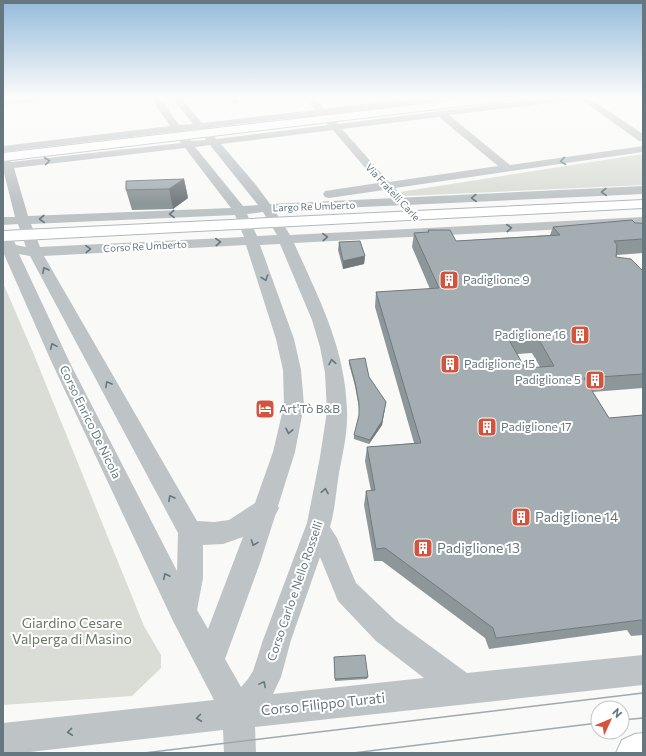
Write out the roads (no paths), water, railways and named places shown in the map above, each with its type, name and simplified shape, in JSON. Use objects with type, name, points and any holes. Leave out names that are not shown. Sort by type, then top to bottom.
[{"type":"main road","points":[[4,162],[212,133]]},
{"type":"main road","name":"Largo Re Umberto","points":[[277,223],[643,204]]},
{"type":"main road","name":"Corso Re Umberto","points":[[4,236],[32,243],[277,223]]},
{"type":"main road","points":[[635,753],[643,752]]},
{"type":"street","points":[[179,133],[246,225],[285,339],[292,370],[294,405],[284,452],[267,508],[209,661],[238,713],[240,753]]},
{"type":"street","name":"Via Fratelli Carle","points":[[340,133],[386,186],[416,215],[428,232]]},
{"type":"street","points":[[465,133],[508,169]]},
{"type":"street","points":[[633,133],[643,140]]},
{"type":"street","name":"Corso Carlo e Nello Rosselli","points":[[206,134],[267,208],[277,223],[286,240],[320,320],[330,347],[334,372],[336,411],[331,457],[317,529],[277,640],[266,677],[259,690],[238,713]]},
{"type":"street","points":[[3,149],[182,137]]},
{"type":"street","name":"Largo Re Umberto","points":[[267,208],[291,200],[643,149]]},
{"type":"street","points":[[4,162],[32,243],[190,532],[190,578],[183,611]]},
{"type":"street","name":"Largo Re Umberto","points":[[267,208],[643,190]]},
{"type":"street","name":"Corso Re Umberto","points":[[246,225],[267,208]]},
{"type":"street","name":"Corso Re Umberto","points":[[4,236],[23,220],[246,225],[286,240]]},
{"type":"street","points":[[286,240],[643,221]]},
{"type":"street","name":"Corso Enrico De Nicola","points":[[4,236],[61,363],[209,661]]},
{"type":"street","points":[[190,532],[222,534],[239,528],[267,508]]},
{"type":"street","points":[[317,529],[328,546],[347,592],[352,598],[386,631],[463,689]]},
{"type":"street","name":"Corso Filippo Turati","points":[[3,739],[643,670]]},
{"type":"tram line","points":[[144,753],[643,693]]},
{"type":"tram line","points":[[630,719],[643,718]]},
{"type":"tram line","points":[[353,753],[590,724]]},
{"type":"place","name":"Padiglione 9","points":[[449,280]]},
{"type":"place","name":"Padiglione 16","points":[[580,335]]},
{"type":"place","name":"Padiglione 15","points":[[450,364]]},
{"type":"place","name":"Padiglione 5","points":[[595,380]]},
{"type":"place","name":"Art'Tò B&B","points":[[265,409]]},
{"type":"place","name":"Padiglione 17","points":[[487,427]]},
{"type":"place","name":"Padiglione 14","points":[[521,517]]},
{"type":"place","name":"Padiglione 13","points":[[423,548]]},
{"type":"park label","name":"Giardino Cesare Valperga di Masino","points":[[72,632]]}]
